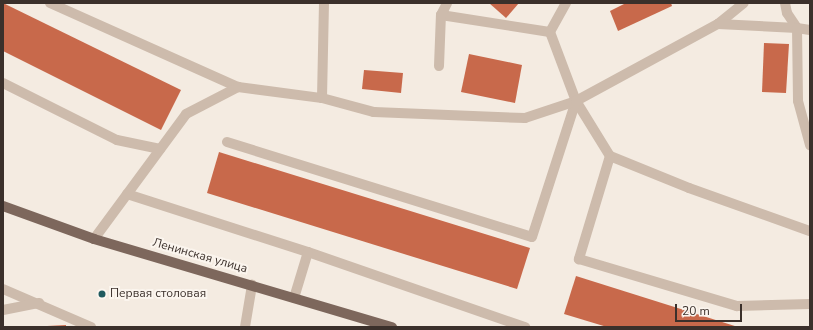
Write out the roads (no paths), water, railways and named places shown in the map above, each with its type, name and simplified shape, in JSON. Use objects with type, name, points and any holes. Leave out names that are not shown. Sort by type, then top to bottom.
[{"type":"main road","name":"Ленинская улица","points":[[3,206],[94,239],[392,327]]},
{"type":"street","points":[[50,3],[238,87],[322,98],[374,112],[525,118],[576,101],[718,24],[744,3]]},
{"type":"street","points":[[322,98],[324,3]]},
{"type":"street","points":[[439,66],[441,15],[447,3]]},
{"type":"street","points":[[566,3],[550,32],[576,101],[610,156],[689,188],[810,229],[810,235]]},
{"type":"street","points":[[785,3],[787,13],[797,28],[798,101],[810,144]]},
{"type":"street","points":[[441,15],[550,32]]},
{"type":"street","points":[[718,24],[810,30]]},
{"type":"street","points":[[3,83],[116,140],[160,149]]},
{"type":"street","points":[[94,239],[186,114],[238,87]]},
{"type":"street","points":[[227,142],[532,238],[576,101]]},
{"type":"street","points":[[610,156],[579,259],[737,306],[810,304]]},
{"type":"street","points":[[127,194],[308,252],[525,327]]},
{"type":"street","points":[[294,298],[308,252]]},
{"type":"street","points":[[245,327],[252,285]]},
{"type":"street","points":[[3,289],[39,303],[91,327]]},
{"type":"street","points":[[3,310],[39,303]]},
{"type":"place","name":"Первая столовая","points":[[102,294]]}]
